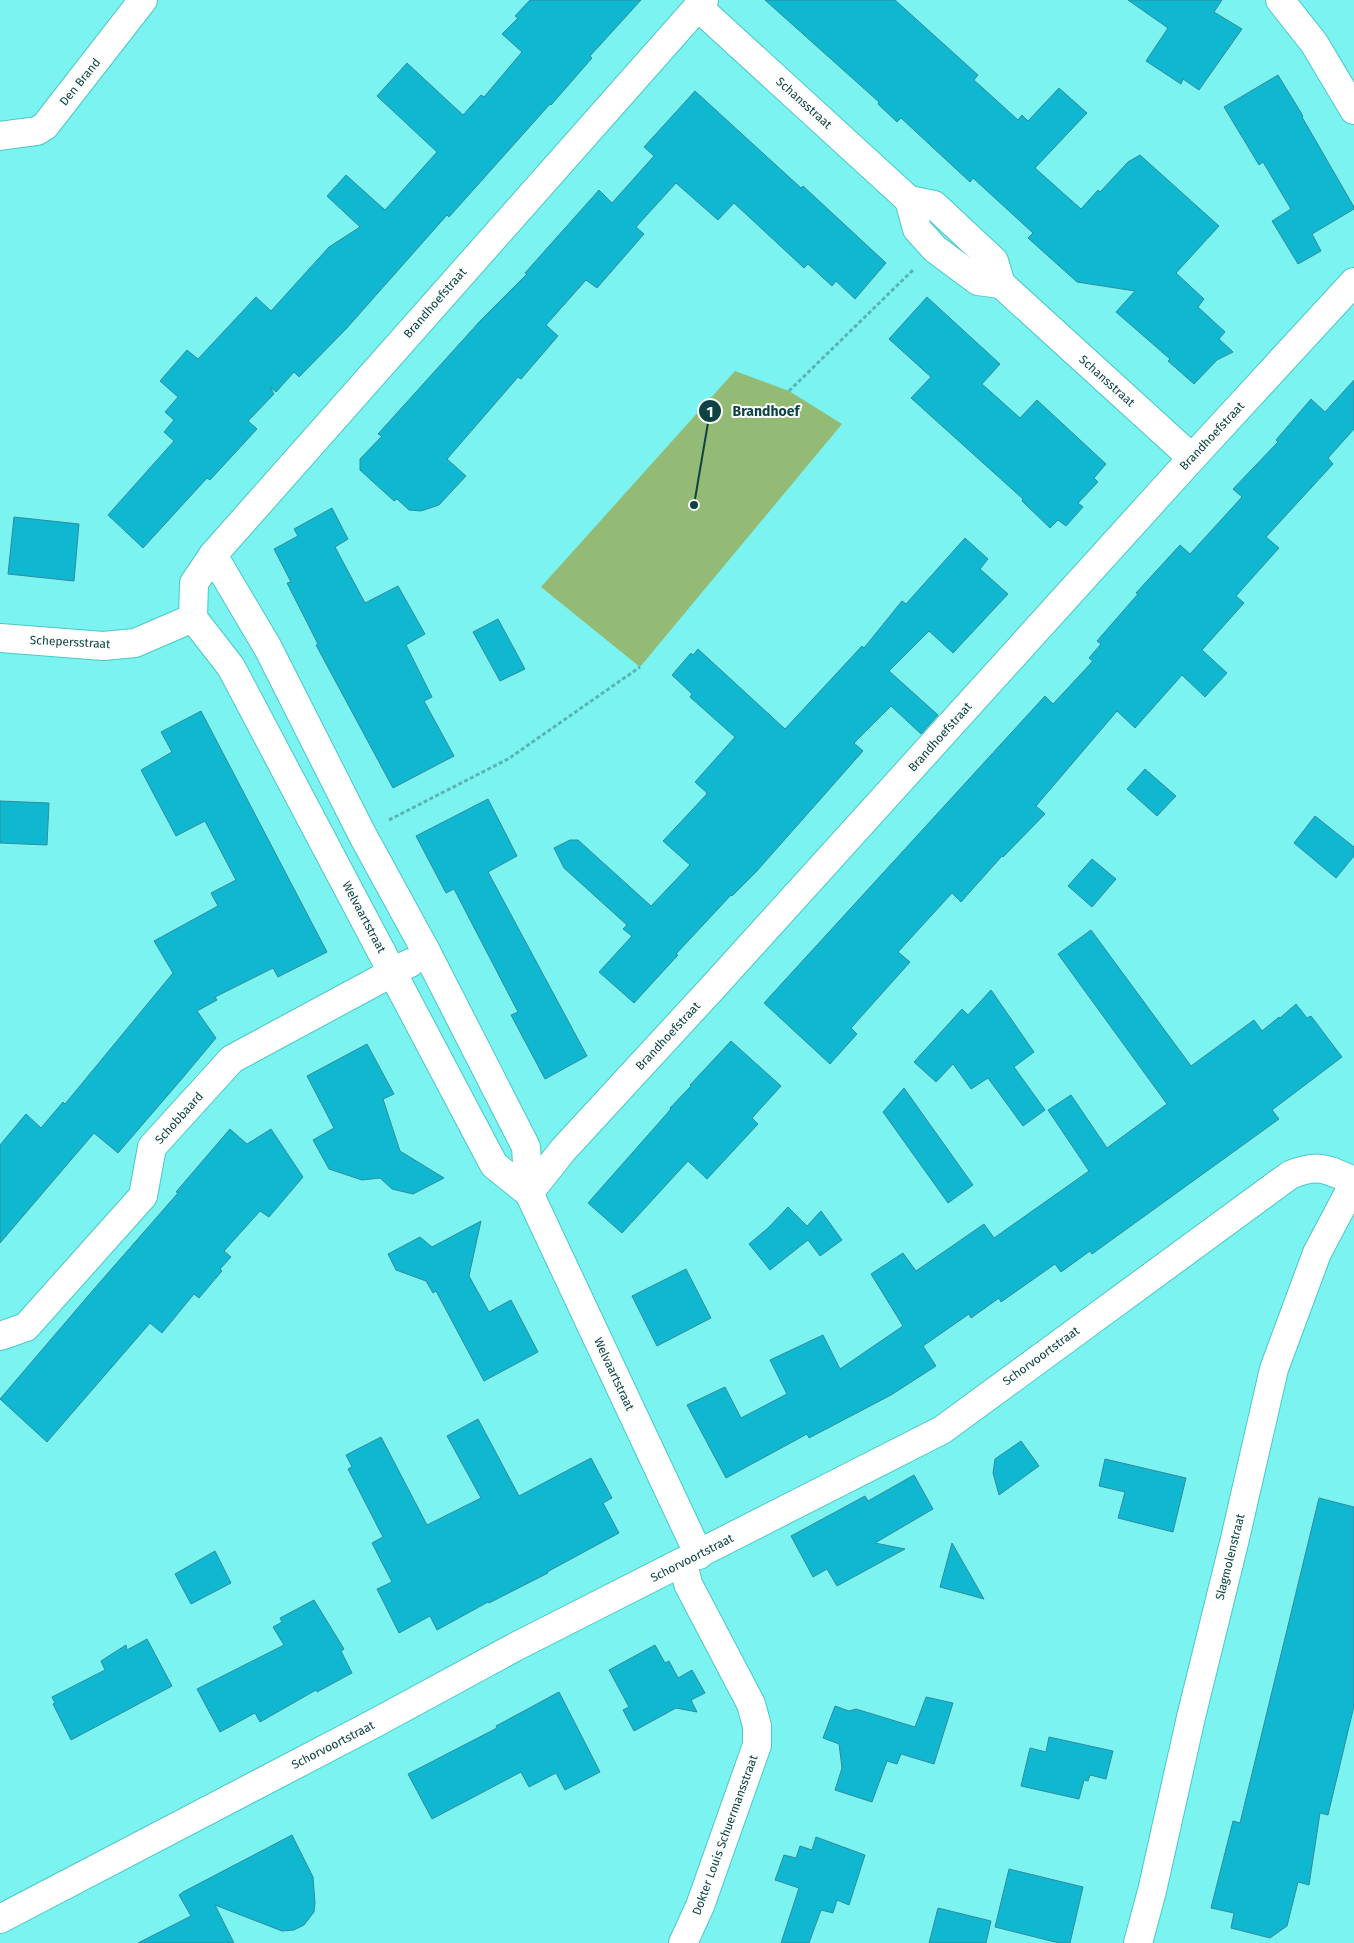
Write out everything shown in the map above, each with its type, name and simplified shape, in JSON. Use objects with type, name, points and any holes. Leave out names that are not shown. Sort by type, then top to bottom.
[{"type":"street","name":"Den Brand","points":[[0,136],[30,133],[45,126],[143,0]]},
{"type":"street","points":[[1280,0],[1314,43],[1354,110]]},
{"type":"street","name":"Schansstraat","points":[[701,4],[909,200],[934,205],[994,261],[1001,284],[1192,458]]},
{"type":"street","name":"Brandhoefstraat","points":[[193,618],[194,583],[213,555],[701,4]]},
{"type":"street","points":[[909,200],[917,229],[935,249],[978,281],[1001,284]]},
{"type":"street","name":"Brandhoefstraat","points":[[529,1193],[563,1150],[722,978],[1192,458],[1354,282]]},
{"type":"street","name":"Welvaartstraat","points":[[213,555],[268,648],[362,834],[427,953],[526,1147],[529,1193],[691,1558]]},
{"type":"street","points":[[193,618],[231,667],[268,648]]},
{"type":"street","name":"Schepersstraat","points":[[0,638],[103,646],[135,643],[193,618]]},
{"type":"street","name":"Welvaartstraat","points":[[231,667],[494,1164],[529,1193]]},
{"type":"street","name":"Schobbaard","points":[[0,1336],[26,1327],[143,1196],[152,1148],[232,1059],[427,953]]},
{"type":"street","name":"Schorvoortstraat","points":[[0,1919],[515,1647],[942,1430],[1290,1175],[1305,1168],[1322,1167],[1354,1182]]},
{"type":"street","name":"Slagmolenstraat","points":[[1138,1943],[1152,1891],[1191,1717],[1274,1369],[1317,1253],[1354,1182]]},
{"type":"street","name":"Dokter Louis Schuermansstraat","points":[[683,1943],[700,1906],[757,1745],[758,1726],[751,1704],[688,1584],[691,1558]]},
{"type":"path","points":[[789,391],[935,249]]},
{"type":"path","points":[[362,834],[508,759],[640,667]]},
{"type":"green space","points":[[735,371],[789,391],[842,424],[640,667],[541,587]]},
{"type":"building","points":[[530,0],[641,0],[590,56],[592,58],[551,105],[449,217],[447,215],[346,329],[299,377],[294,372],[276,392],[270,387],[274,394],[248,421],[257,429],[210,480],[207,478],[143,548],[108,515],[174,441],[164,432],[174,420],[165,412],[178,397],[160,381],[187,350],[198,359],[256,297],[271,311],[329,247],[360,227],[327,196],[346,175],[385,210],[437,152],[377,96],[407,63],[463,115],[481,95],[484,97],[522,52],[502,34],[518,18],[515,16]]},
{"type":"building","points":[[765,0],[895,0],[978,75],[974,80],[1018,120],[1022,115],[1028,121],[1059,88],[1087,113],[1035,168],[1081,209],[1128,162],[1140,155],[1219,226],[1176,273],[1204,299],[1198,307],[1225,332],[1219,339],[1233,352],[1217,360],[1194,384],[1168,361],[1170,359],[1116,312],[1135,291],[1077,282],[1028,238],[1033,233],[973,178],[970,182],[901,118],[897,122],[878,104],[879,102]]},
{"type":"building","points":[[1128,0],[1222,0],[1214,12],[1242,29],[1199,90],[1183,79],[1181,84],[1146,61],[1168,28]]},
{"type":"building","points":[[1278,75],[1354,207],[1354,209],[1312,234],[1321,251],[1298,264],[1272,221],[1291,209],[1263,162],[1259,165],[1224,107]]},
{"type":"building","points":[[695,91],[801,188],[803,186],[886,263],[855,299],[836,281],[832,286],[808,264],[804,268],[734,203],[718,220],[676,183],[636,227],[644,234],[597,288],[586,280],[546,325],[558,336],[521,379],[518,377],[447,459],[466,476],[439,505],[421,511],[409,510],[397,499],[394,501],[360,470],[360,459],[382,436],[378,434],[481,320],[527,274],[525,273],[599,190],[612,203],[654,156],[644,147]]},
{"type":"building","points":[[927,297],[1000,364],[982,384],[1020,418],[1037,400],[1106,464],[1094,478],[1098,482],[1078,503],[1083,507],[1066,526],[1058,520],[1050,528],[1022,501],[1023,499],[911,398],[931,377],[889,339]]},
{"type":"building","points":[[1354,380],[1354,429],[1328,458],[1333,464],[1266,537],[1279,548],[1236,596],[1244,603],[1202,650],[1227,673],[1205,697],[1182,675],[1135,728],[1117,711],[1036,806],[1045,814],[1002,856],[961,902],[952,893],[898,952],[910,962],[851,1028],[857,1034],[830,1064],[764,1003],[1045,696],[1053,704],[1093,661],[1089,658],[1101,644],[1097,641],[1138,594],[1136,593],[1180,545],[1190,554],[1242,497],[1233,489],[1278,442],[1276,440],[1311,399],[1325,412]]},
{"type":"building","points":[[332,508],[348,539],[335,547],[365,603],[398,586],[425,634],[406,645],[432,697],[424,701],[454,756],[393,788],[316,645],[318,644],[287,583],[291,582],[274,549],[298,536],[294,529]]},
{"type":"building","points":[[14,517],[79,524],[74,581],[8,574]]},
{"type":"building","points":[[965,538],[988,559],[980,569],[1008,594],[953,653],[929,631],[889,671],[938,715],[921,734],[891,706],[854,743],[863,751],[756,872],[731,895],[676,954],[678,955],[634,1003],[599,972],[632,936],[623,929],[627,925],[564,868],[554,848],[570,840],[578,840],[651,906],[690,865],[663,841],[706,795],[707,793],[695,782],[735,737],[690,697],[692,694],[672,675],[691,653],[693,655],[698,649],[785,729],[862,646],[864,648],[902,601],[906,604]]},
{"type":"building","points":[[498,619],[525,669],[500,681],[473,632]]},
{"type":"building","points":[[201,711],[327,952],[278,977],[273,968],[215,997],[217,1000],[197,1011],[216,1038],[180,1081],[118,1153],[94,1133],[0,1243],[0,1145],[26,1114],[41,1128],[63,1102],[65,1104],[173,973],[154,941],[218,906],[211,893],[236,880],[205,821],[176,836],[141,770],[172,752],[161,732]]},
{"type":"building","points":[[1145,769],[1176,796],[1157,816],[1127,789]]},
{"type":"building","points":[[488,799],[517,856],[488,872],[587,1056],[545,1079],[511,1015],[518,1012],[454,889],[446,893],[416,836]]},
{"type":"building","points":[[0,801],[49,803],[47,845],[0,843]]},
{"type":"building","points":[[1315,816],[1354,847],[1354,856],[1336,878],[1294,843]]},
{"type":"building","points":[[1092,859],[1116,879],[1092,907],[1068,886]]},
{"type":"building","points":[[1091,930],[1191,1066],[1254,1020],[1262,1031],[1296,1004],[1307,1018],[1311,1016],[1342,1057],[1272,1110],[1279,1119],[1092,1254],[1090,1251],[1061,1272],[1055,1264],[1001,1302],[999,1298],[971,1318],[969,1314],[923,1346],[936,1366],[891,1395],[809,1438],[807,1434],[726,1478],[687,1405],[725,1387],[741,1418],[787,1394],[770,1360],[823,1335],[840,1369],[903,1326],[871,1274],[903,1253],[916,1271],[984,1224],[994,1238],[1089,1171],[1048,1110],[1071,1095],[1107,1148],[1167,1104],[1058,954]]},
{"type":"building","points":[[991,990],[1034,1052],[1014,1067],[1045,1110],[1023,1126],[988,1078],[971,1089],[953,1064],[936,1082],[914,1062],[962,1009],[968,1015]]},
{"type":"building","points":[[731,1041],[781,1086],[752,1118],[758,1124],[707,1179],[688,1161],[622,1233],[588,1203],[690,1085]]},
{"type":"building","points":[[367,1044],[394,1094],[383,1099],[400,1151],[444,1178],[413,1194],[392,1189],[380,1178],[362,1180],[329,1169],[313,1140],[334,1128],[307,1076]]},
{"type":"building","points":[[904,1088],[973,1185],[948,1203],[883,1112]]},
{"type":"building","points":[[230,1129],[247,1144],[271,1129],[303,1177],[269,1217],[260,1211],[224,1251],[231,1257],[220,1269],[222,1271],[199,1298],[194,1294],[162,1333],[150,1323],[47,1442],[0,1399],[178,1193],[176,1192]]},
{"type":"building","points":[[788,1207],[807,1226],[821,1211],[842,1240],[820,1256],[808,1240],[770,1270],[749,1244]]},
{"type":"building","points":[[481,1221],[469,1276],[489,1312],[511,1300],[538,1352],[484,1381],[436,1291],[433,1293],[426,1281],[396,1270],[388,1254],[420,1237],[432,1247]]},
{"type":"building","points":[[686,1269],[711,1318],[657,1346],[632,1296]]},
{"type":"building","points":[[478,1419],[519,1496],[591,1458],[612,1498],[603,1503],[619,1533],[548,1573],[488,1602],[437,1630],[430,1616],[399,1633],[377,1589],[392,1582],[372,1543],[383,1537],[348,1469],[352,1467],[346,1455],[381,1437],[427,1525],[481,1498],[447,1436]]},
{"type":"building","points":[[1021,1441],[1039,1466],[999,1495],[993,1473],[995,1459]]},
{"type":"building","points":[[1105,1459],[1186,1478],[1173,1532],[1118,1518],[1125,1492],[1099,1486]]},
{"type":"building","points":[[914,1475],[933,1509],[875,1543],[905,1549],[837,1586],[827,1569],[813,1577],[791,1536],[865,1496],[868,1501]]},
{"type":"building","points":[[1319,1498],[1354,1507],[1354,1706],[1328,1815],[1320,1813],[1309,1885],[1298,1882],[1287,1926],[1270,1938],[1231,1928],[1234,1913],[1211,1908],[1233,1821],[1240,1823]]},
{"type":"building","points":[[952,1543],[984,1599],[940,1587]]},
{"type":"building","points":[[215,1551],[231,1583],[191,1604],[175,1574]]},
{"type":"building","points":[[314,1600],[344,1649],[341,1651],[352,1673],[317,1692],[316,1690],[260,1722],[255,1713],[220,1732],[197,1689],[284,1645],[273,1627],[282,1622],[280,1618]]},
{"type":"building","points":[[147,1639],[172,1686],[71,1740],[53,1704],[55,1703],[52,1697],[105,1670],[101,1661],[126,1645],[127,1650]]},
{"type":"building","points":[[655,1645],[665,1663],[669,1661],[678,1678],[692,1670],[705,1693],[691,1700],[697,1712],[676,1708],[634,1731],[623,1710],[629,1707],[609,1670]]},
{"type":"building","points":[[559,1692],[600,1772],[565,1790],[556,1773],[529,1787],[521,1772],[432,1819],[408,1774],[497,1728],[496,1726]]},
{"type":"building","points":[[926,1697],[953,1703],[934,1764],[901,1754],[897,1764],[887,1761],[872,1802],[835,1790],[842,1768],[839,1744],[823,1738],[835,1706],[849,1711],[856,1709],[915,1727]]},
{"type":"building","points":[[1049,1737],[1113,1751],[1106,1779],[1090,1775],[1088,1781],[1084,1780],[1079,1799],[1021,1786],[1030,1748],[1046,1752]]},
{"type":"building","points":[[292,1835],[313,1877],[314,1912],[304,1925],[294,1930],[282,1931],[215,1905],[234,1943],[138,1943],[191,1916],[179,1895],[183,1892]]},
{"type":"building","points":[[816,1837],[865,1855],[849,1905],[837,1900],[833,1913],[821,1910],[809,1943],[781,1943],[799,1888],[775,1880],[784,1855],[796,1858],[800,1846],[812,1850]]},
{"type":"building","points":[[1009,1869],[1083,1887],[1070,1943],[1059,1943],[995,1927]]},
{"type":"building","points":[[938,1908],[991,1921],[986,1943],[929,1943]]},
{"type":"place","name":"Brandhoef","points":[[694,505]]}]
